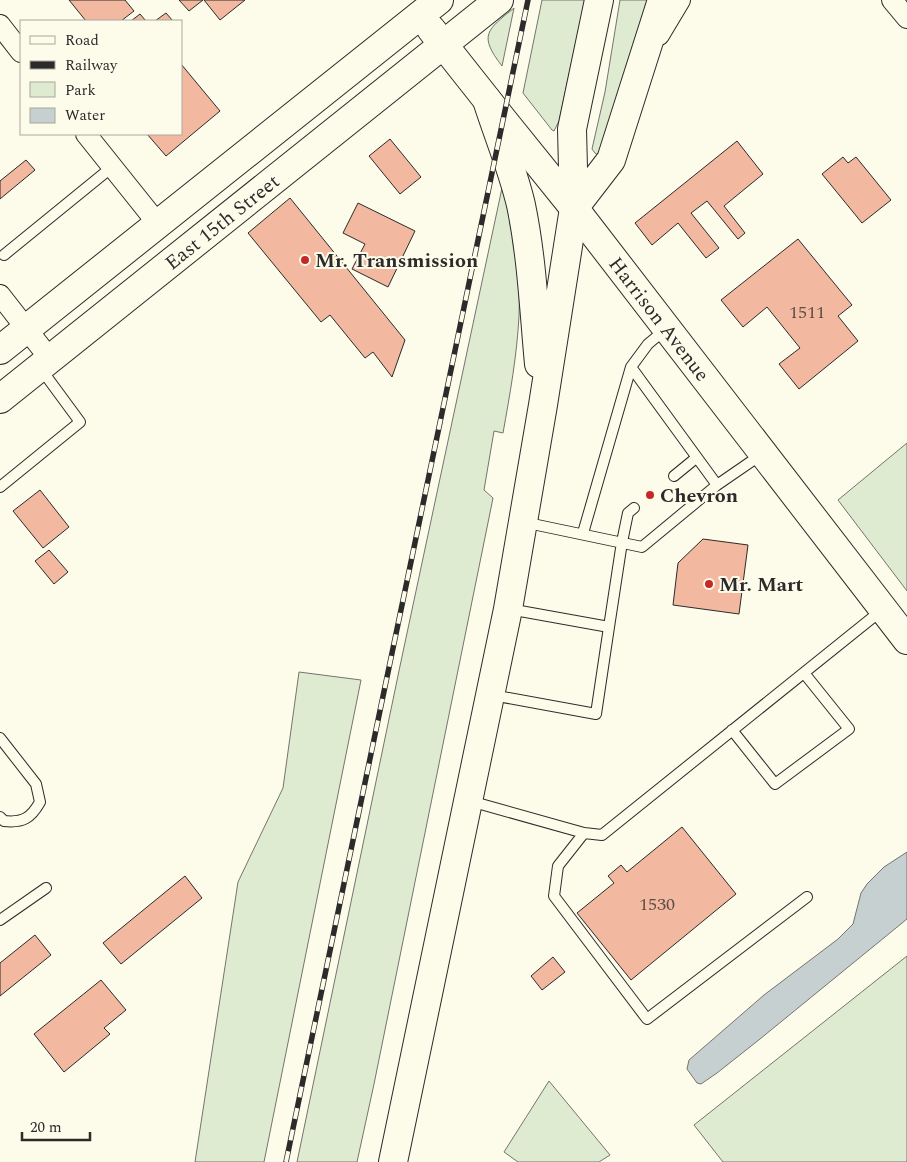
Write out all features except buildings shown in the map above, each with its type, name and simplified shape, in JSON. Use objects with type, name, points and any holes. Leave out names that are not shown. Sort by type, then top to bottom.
[{"type":"main road","name":"East 15th Street","points":[[0,399],[500,0]]},
{"type":"main road","points":[[393,1162],[508,609],[544,405],[574,208],[572,129],[599,0]]},
{"type":"main road","points":[[574,208],[611,160],[662,0]]},
{"type":"main road","name":"East 15th Street","points":[[0,350],[158,224],[422,5]]},
{"type":"main road","name":"Harrison Avenue","points":[[422,5],[443,44],[574,208],[907,640]]},
{"type":"main road","points":[[487,100],[518,195],[527,238],[544,405]]},
{"type":"main road","points":[[158,224],[181,254]]},
{"type":"street","points":[[641,64],[680,0]]},
{"type":"street","points":[[892,0],[907,18]]},
{"type":"street","points":[[0,25],[20,51]]},
{"type":"street","points":[[87,135],[158,224]]},
{"type":"street","points":[[0,295],[27,328],[45,363]]},
{"type":"lane","points":[[4,255],[112,167]]},
{"type":"lane","points":[[583,534],[631,367],[648,344],[667,328]]},
{"type":"lane","points":[[0,487],[80,422],[45,363]]},
{"type":"lane","points":[[631,367],[717,486]]},
{"type":"lane","points":[[523,522],[642,547],[717,486],[763,454]]},
{"type":"lane","points":[[674,476],[696,458]]},
{"type":"lane","points":[[491,695],[596,714],[622,542],[628,513],[634,508]]},
{"type":"lane","points":[[508,609],[609,627]]},
{"type":"lane","points":[[469,801],[584,833],[602,835],[883,609]]},
{"type":"lane","points":[[732,730],[775,784],[848,729],[804,673]]},
{"type":"lane","points":[[0,738],[36,784],[40,802],[34,813],[17,822],[4,821],[0,817]]},
{"type":"lane","points":[[584,833],[558,866],[554,896],[648,1019],[807,896]]},
{"type":"lane","points":[[0,920],[46,888]]},
{"type":"green space","points":[[542,0],[585,0],[559,121],[554,131],[523,93]]},
{"type":"green space","points":[[620,0],[652,0],[599,156],[592,149],[605,92]]},
{"type":"green space","points":[[514,8],[502,66],[490,47],[489,34],[497,22]]},
{"type":"green space","points":[[502,188],[513,235],[519,284],[519,316],[513,374],[503,433],[494,431],[484,490],[493,498],[374,1084],[357,1162],[297,1162],[400,666]]},
{"type":"green space","points":[[907,443],[907,591],[838,500]]},
{"type":"green space","points":[[299,672],[361,680],[264,1162],[195,1162],[238,882],[283,788]]},
{"type":"green space","points":[[907,956],[907,1162],[723,1162],[694,1125]]},
{"type":"green space","points":[[549,1081],[610,1155],[599,1162],[518,1162],[504,1152]]},
{"type":"water","points":[[907,852],[907,919],[717,1073],[701,1084],[697,1083],[687,1069],[689,1060],[764,995],[838,939],[853,924],[861,893],[867,884],[884,867]]},
{"type":"railway","points":[[286,1162],[528,0]]},
{"type":"place","name":"Mr. Transmission","points":[[305,260]]},
{"type":"place","name":"Chevron","points":[[650,495]]},
{"type":"place","name":"Mr. Mart","points":[[709,584]]}]
